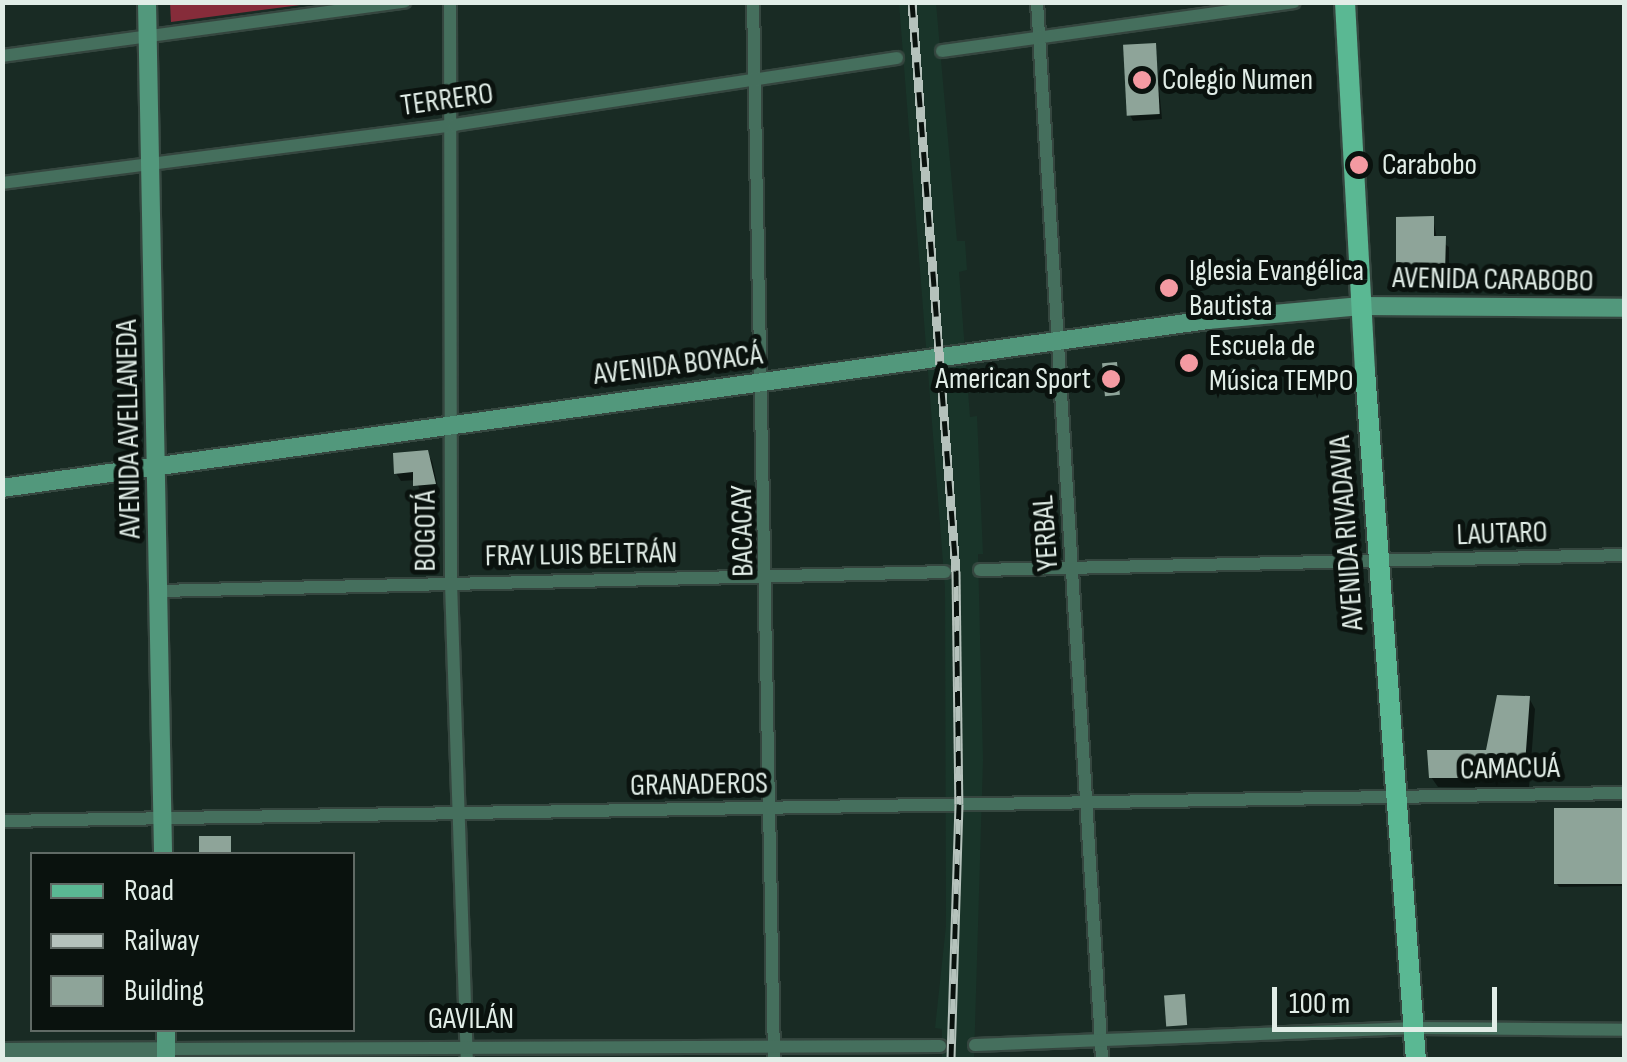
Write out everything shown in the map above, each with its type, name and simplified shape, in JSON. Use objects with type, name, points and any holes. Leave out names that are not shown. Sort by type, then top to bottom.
[{"type":"main road","name":"AVENIDA AVELLANEDA","points":[[148,2],[163,852]]},
{"type":"main road","name":"AVENIDA RIVADAVIA","points":[[1345,2],[1361,306],[1416,1060]]},
{"type":"main road","name":"AVENIDA CARABOBO","points":[[1361,306],[1624,308]]},
{"type":"main road","name":"AVENIDA BOYACÁ","points":[[2,488],[1058,341],[1361,306]]},
{"type":"street","points":[[2,56],[404,2]]},
{"type":"street","name":"BOGOTÁ","points":[[450,2],[454,125],[451,583],[467,1053]]},
{"type":"street","name":"BACACAY","points":[[753,2],[769,576],[774,1053]]},
{"type":"street","name":"YERBAL","points":[[1038,2],[1102,1060]]},
{"type":"street","points":[[942,51],[1294,2]]},
{"type":"street","name":"TERRERO","points":[[2,183],[454,125],[897,58]]},
{"type":"street","name":"LAUTARO","points":[[1380,562],[1624,555]]},
{"type":"street","points":[[980,570],[1380,562]]},
{"type":"street","name":"FRAY LUIS BELTRÁN","points":[[159,591],[945,572]]},
{"type":"street","name":"CAMACUÁ","points":[[1397,796],[1624,793]]},
{"type":"street","name":"GRANADEROS","points":[[2,820],[1397,796]]},
{"type":"street","points":[[974,1046],[1416,1028],[1624,1030]]},
{"type":"street","name":"GAVILÁN","points":[[2,1050],[166,1054],[774,1053],[940,1046]]},
{"type":"shaded area","points":[[170,2],[316,3],[171,22]]},
{"type":"shaded area","points":[[899,3],[936,3],[957,241],[965,241],[967,270],[959,272],[970,417],[977,416],[983,554],[978,554],[983,760],[974,1059],[942,1059],[942,1029],[935,1028],[946,926],[945,588]]},
{"type":"building","name":"Colegio Numen","points":[[1156,43],[1160,114],[1127,116],[1123,45]]},
{"type":"building","points":[[1434,216],[1434,236],[1446,236],[1445,274],[1396,274],[1396,217]]},
{"type":"building","name":"American Sport","points":[[1117,362],[1120,395],[1105,396],[1102,363]]},
{"type":"building","points":[[428,450],[436,484],[413,486],[413,472],[394,474],[393,453]]},
{"type":"building","points":[[1497,695],[1530,696],[1524,778],[1429,778],[1427,750],[1486,750]]},
{"type":"building","points":[[1554,808],[1624,808],[1624,884],[1554,884]]},
{"type":"building","points":[[199,836],[231,836],[231,852],[199,852]]},
{"type":"building","points":[[1185,994],[1187,1025],[1166,1026],[1164,995]]},
{"type":"railway","points":[[912,2],[956,571],[959,804],[951,1060]]},
{"type":"place","name":"Colegio Numen","points":[[1142,80]]},
{"type":"place","name":"Carabobo","points":[[1359,165]]},
{"type":"place","name":"Iglesia Evangélica Bautista","points":[[1169,288]]},
{"type":"place","name":"Escuela de Música TEMPO","points":[[1189,363]]},
{"type":"place","name":"American Sport","points":[[1111,379]]}]
